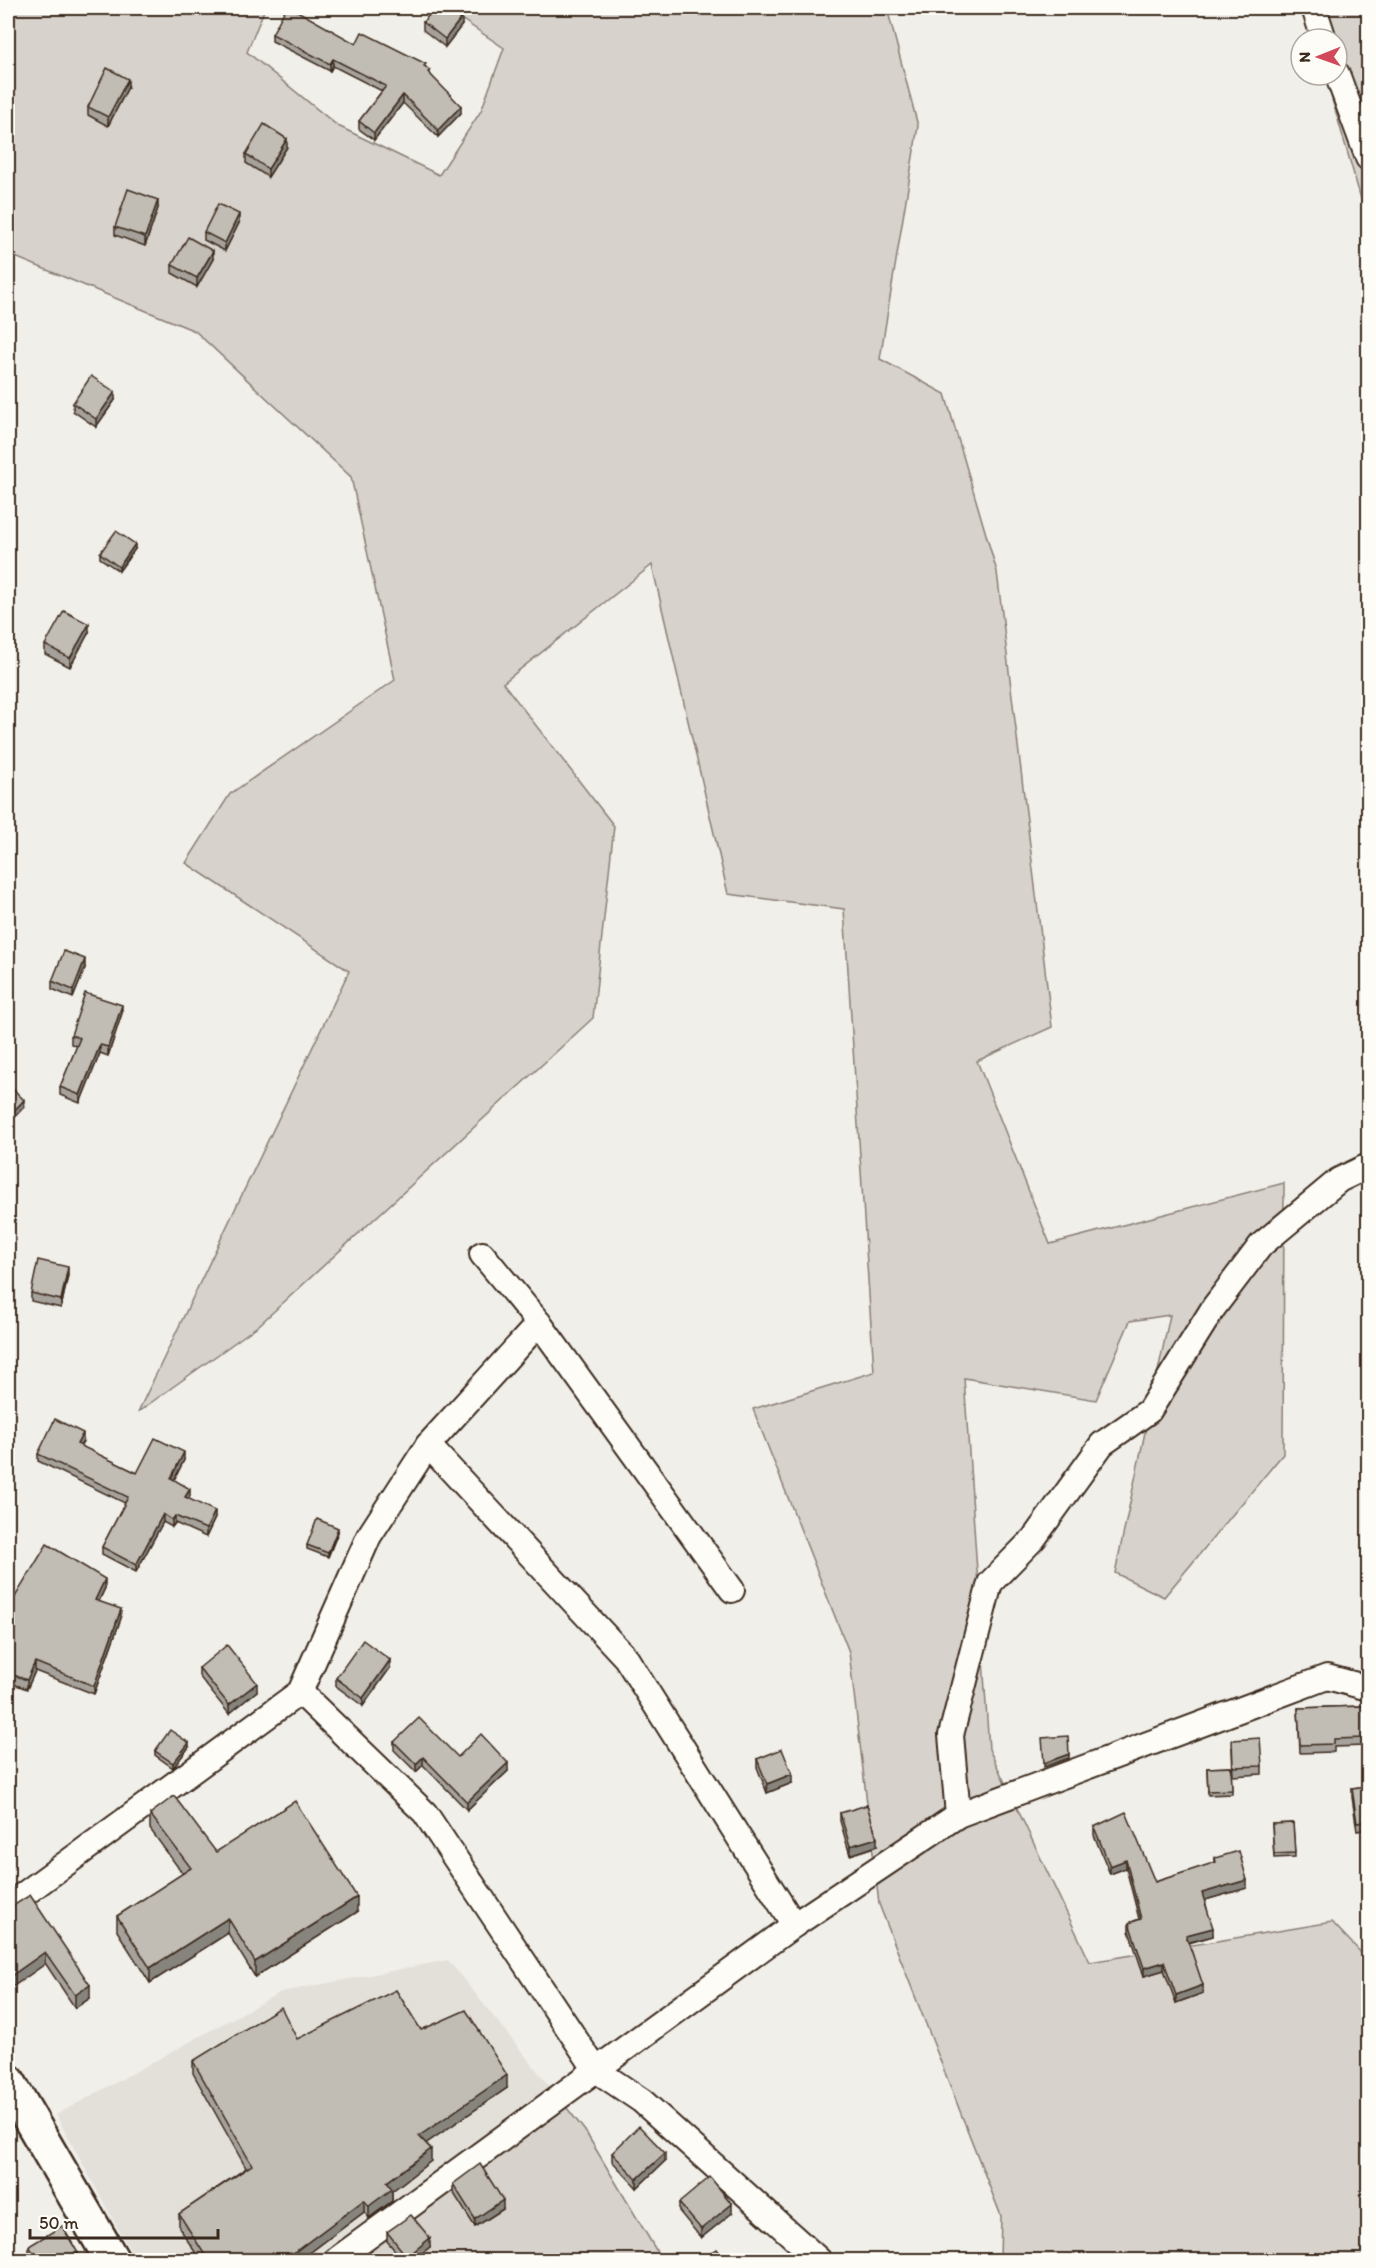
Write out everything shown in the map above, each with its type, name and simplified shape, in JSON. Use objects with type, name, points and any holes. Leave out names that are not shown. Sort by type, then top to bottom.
[{"type":"main road","points":[[8,2085],[112,2260]]},
{"type":"street","points":[[1314,8],[1320,27]]},
{"type":"street","points":[[1342,87],[1368,158]]},
{"type":"street","points":[[958,1815],[951,1735],[990,1583],[1034,1538],[1102,1444],[1149,1411],[1214,1307],[1261,1245],[1339,1180],[1368,1166]]},
{"type":"street","points":[[482,1254],[539,1323],[732,1590]]},
{"type":"street","points":[[8,1906],[300,1692],[369,1536],[428,1445],[539,1323]]},
{"type":"street","points":[[428,1445],[626,1658],[794,1925]]},
{"type":"street","points":[[336,2260],[794,1925],[958,1815],[1327,1677],[1368,1688]]},
{"type":"street","points":[[300,1692],[425,1813],[596,2070],[642,2101],[819,2260]]},
{"type":"shaded area","points":[[8,8],[265,8],[247,52],[338,126],[439,175],[481,111],[504,48],[445,8],[887,8],[918,126],[880,359],[945,394],[997,572],[1052,1027],[977,1061],[1050,1244],[1284,1183],[1283,1454],[1164,1597],[1115,1573],[1170,1315],[1130,1321],[1096,1400],[964,1378],[989,1749],[1090,1962],[1332,1922],[1368,1960],[1368,2260],[1000,2260],[1001,2216],[879,1904],[849,1652],[753,1409],[874,1372],[844,909],[728,894],[652,565],[503,683],[614,826],[593,1018],[259,1325],[138,1412],[349,971],[186,863],[230,794],[395,680],[351,477],[195,331],[8,254]]},
{"type":"shaded area","points":[[1305,8],[1368,8],[1368,223],[1328,87],[1349,87],[1349,27],[1311,27]]},
{"type":"shaded area","points":[[448,1960],[552,2089],[326,2260],[135,2260],[56,2115],[281,1992]]},
{"type":"shaded area","points":[[552,2089],[585,2131],[662,2260],[326,2260]]},
{"type":"building","points":[[286,8],[292,8],[356,44],[362,32],[426,64],[424,66],[430,70],[428,72],[461,106],[438,130],[403,95],[374,133],[359,121],[386,86],[333,59],[330,64],[272,34]]},
{"type":"building","points":[[435,8],[451,8],[462,17],[445,39],[423,22]]},
{"type":"building","points":[[107,68],[128,79],[108,117],[88,107]]},
{"type":"building","points":[[264,124],[287,139],[268,169],[246,154]]},
{"type":"building","points":[[128,189],[158,200],[145,237],[115,227]]},
{"type":"building","points":[[218,204],[239,214],[225,243],[204,232]]},
{"type":"building","points":[[188,237],[213,251],[197,278],[172,265]]},
{"type":"building","points":[[91,376],[115,392],[96,419],[73,403]]},
{"type":"building","points":[[116,531],[135,544],[119,567],[100,553]]},
{"type":"building","points":[[64,611],[89,624],[70,658],[45,645]]},
{"type":"building","points":[[64,951],[85,959],[73,990],[52,981]]},
{"type":"building","points":[[85,993],[122,1005],[108,1047],[100,1045],[80,1095],[60,1087],[80,1038],[71,1035]]},
{"type":"building","points":[[8,1084],[24,1100],[8,1117]]},
{"type":"building","points":[[38,1260],[68,1267],[61,1300],[31,1293]]},
{"type":"building","points":[[55,1419],[83,1433],[77,1444],[137,1473],[155,1438],[184,1452],[171,1478],[190,1489],[185,1497],[215,1511],[206,1529],[175,1516],[172,1520],[163,1514],[136,1565],[102,1547],[128,1497],[38,1454]]},
{"type":"building","points":[[317,1519],[338,1528],[328,1553],[307,1545]]},
{"type":"building","points":[[47,1544],[105,1579],[95,1600],[121,1609],[94,1686],[35,1662],[27,1680],[8,1673],[8,1601],[12,1602]]},
{"type":"building","points":[[363,1640],[390,1660],[363,1698],[336,1678]]},
{"type":"building","points":[[227,1645],[257,1683],[229,1705],[199,1668]]},
{"type":"building","points":[[1364,1706],[1365,1738],[1334,1739],[1334,1744],[1300,1745],[1298,1708]]},
{"type":"building","points":[[419,1718],[458,1757],[481,1734],[508,1763],[467,1802],[423,1757],[416,1764],[394,1742]]},
{"type":"building","points":[[170,1730],[189,1743],[173,1763],[155,1751]]},
{"type":"building","points":[[1068,1736],[1069,1754],[1044,1763],[1042,1738]]},
{"type":"building","points":[[1260,1738],[1262,1766],[1233,1767],[1232,1740]]},
{"type":"building","points":[[782,1749],[792,1774],[767,1784],[757,1759]]},
{"type":"building","points":[[1231,1767],[1232,1790],[1208,1791],[1207,1768]]},
{"type":"building","points":[[1368,1786],[1368,1821],[1357,1823],[1352,1788]]},
{"type":"building","points":[[174,1796],[216,1852],[295,1801],[357,1897],[255,1962],[228,1918],[150,1968],[117,1916],[191,1868],[150,1814]]},
{"type":"building","points":[[867,1805],[877,1838],[850,1846],[840,1813]]},
{"type":"building","points":[[1126,1812],[1155,1882],[1216,1862],[1215,1858],[1239,1851],[1247,1880],[1202,1893],[1213,1928],[1186,1935],[1203,1985],[1176,1995],[1164,1962],[1144,1968],[1129,1923],[1141,1919],[1126,1860],[1110,1866],[1094,1827]]},
{"type":"building","points":[[1293,1823],[1295,1853],[1274,1854],[1272,1824]]},
{"type":"building","points":[[30,1895],[90,1985],[75,1995],[45,1952],[8,1978],[8,1907],[10,1908]]},
{"type":"building","points":[[396,1990],[421,2030],[466,2010],[507,2075],[419,2136],[431,2149],[387,2182],[392,2189],[369,2206],[364,2200],[284,2260],[208,2260],[179,2214],[252,2165],[193,2061],[281,2007],[297,2039]]},
{"type":"building","points":[[639,2126],[665,2153],[637,2179],[612,2153]]},
{"type":"building","points":[[480,2164],[503,2200],[475,2219],[453,2184]]},
{"type":"building","points":[[710,2177],[732,2204],[701,2229],[679,2203]]},
{"type":"building","points":[[411,2215],[430,2238],[407,2257],[387,2232]]},
{"type":"building","points":[[62,2226],[78,2253],[65,2260],[38,2260],[29,2246]]},
{"type":"building","points":[[717,2249],[725,2260],[701,2260]]}]
